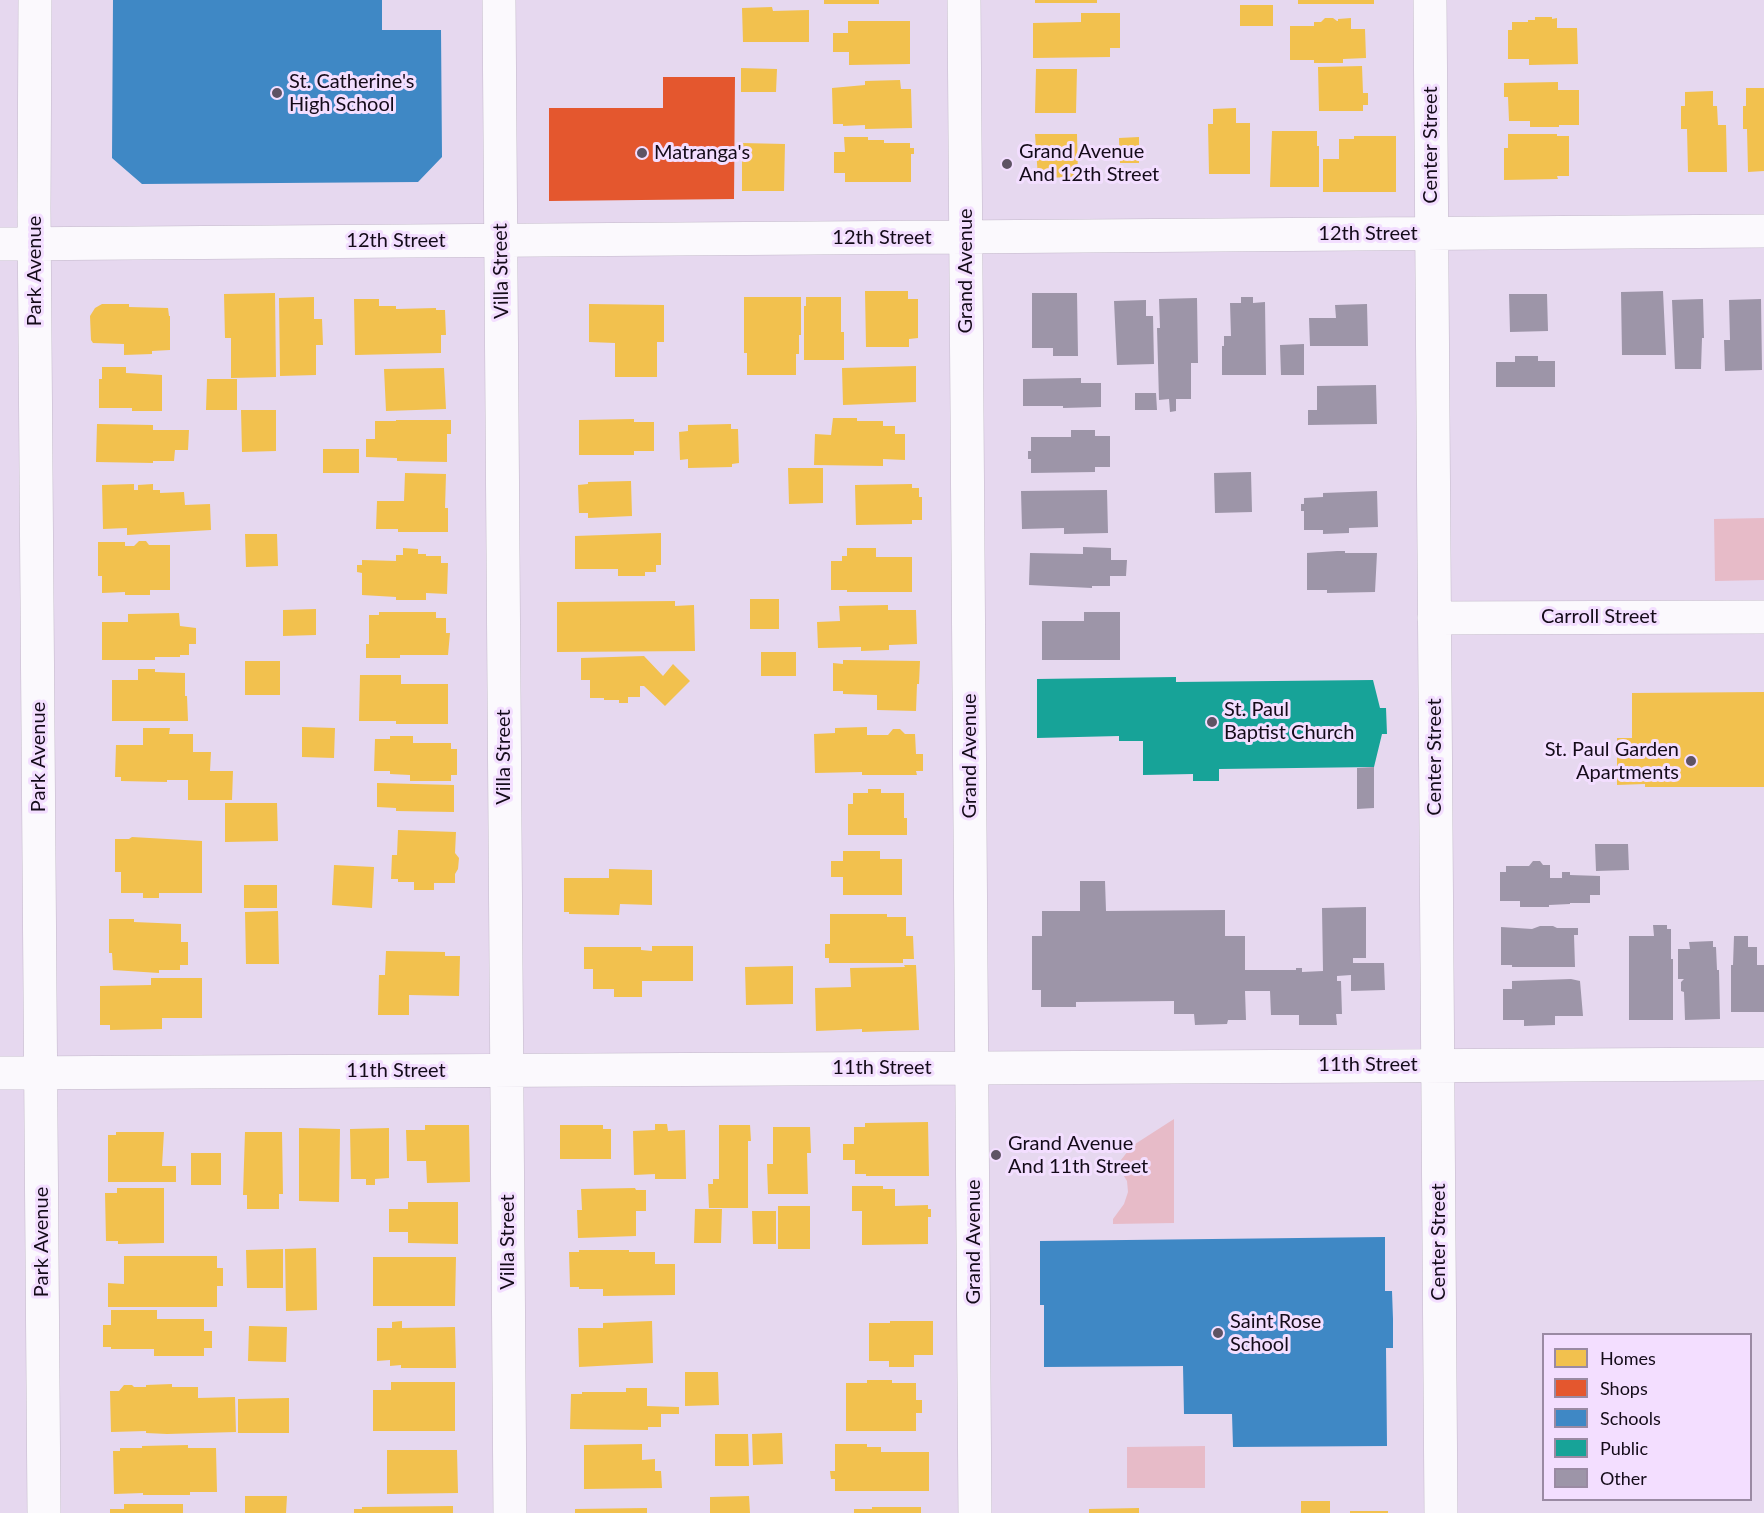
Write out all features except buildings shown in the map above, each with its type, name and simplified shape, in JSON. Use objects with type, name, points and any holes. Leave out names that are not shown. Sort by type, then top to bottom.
[{"type":"street","name":"Park Avenue","points":[[35,0],[44,1513]]},
{"type":"street","name":"Villa Street","points":[[499,0],[510,1513]]},
{"type":"street","name":"Grand Avenue","points":[[964,0],[975,1513]]},
{"type":"street","name":"Center Street","points":[[1430,0],[1441,1513]]},
{"type":"street","name":"12th Street","points":[[0,244],[1764,231]]},
{"type":"street","name":"Carroll Street","points":[[1434,618],[1764,617]]},
{"type":"street","name":"11th Street","points":[[0,1073],[1764,1064]]},
{"type":"shaded area","points":[[1764,518],[1764,580],[1715,581],[1714,519]]},
{"type":"shaded area","points":[[1174,1119],[1174,1223],[1113,1224],[1113,1219],[1124,1204],[1128,1192],[1127,1181],[1117,1165],[1132,1146]]},
{"type":"shaded area","points":[[1205,1446],[1205,1488],[1127,1488],[1127,1447]]},
{"type":"place","name":"St. Catherine's High School","points":[[277,93]]},
{"type":"place","name":"Matranga's","points":[[642,153]]},
{"type":"place","name":"Grand Avenue And 12th Street","points":[[1007,164]]},
{"type":"place","name":"St. Paul Baptist Church","points":[[1212,722]]},
{"type":"place","name":"St. Paul Garden Apartments","points":[[1691,761]]},
{"type":"place","name":"Grand Avenue And 11th Street","points":[[996,1155]]},
{"type":"place","name":"Saint Rose School","points":[[1218,1333]]}]
